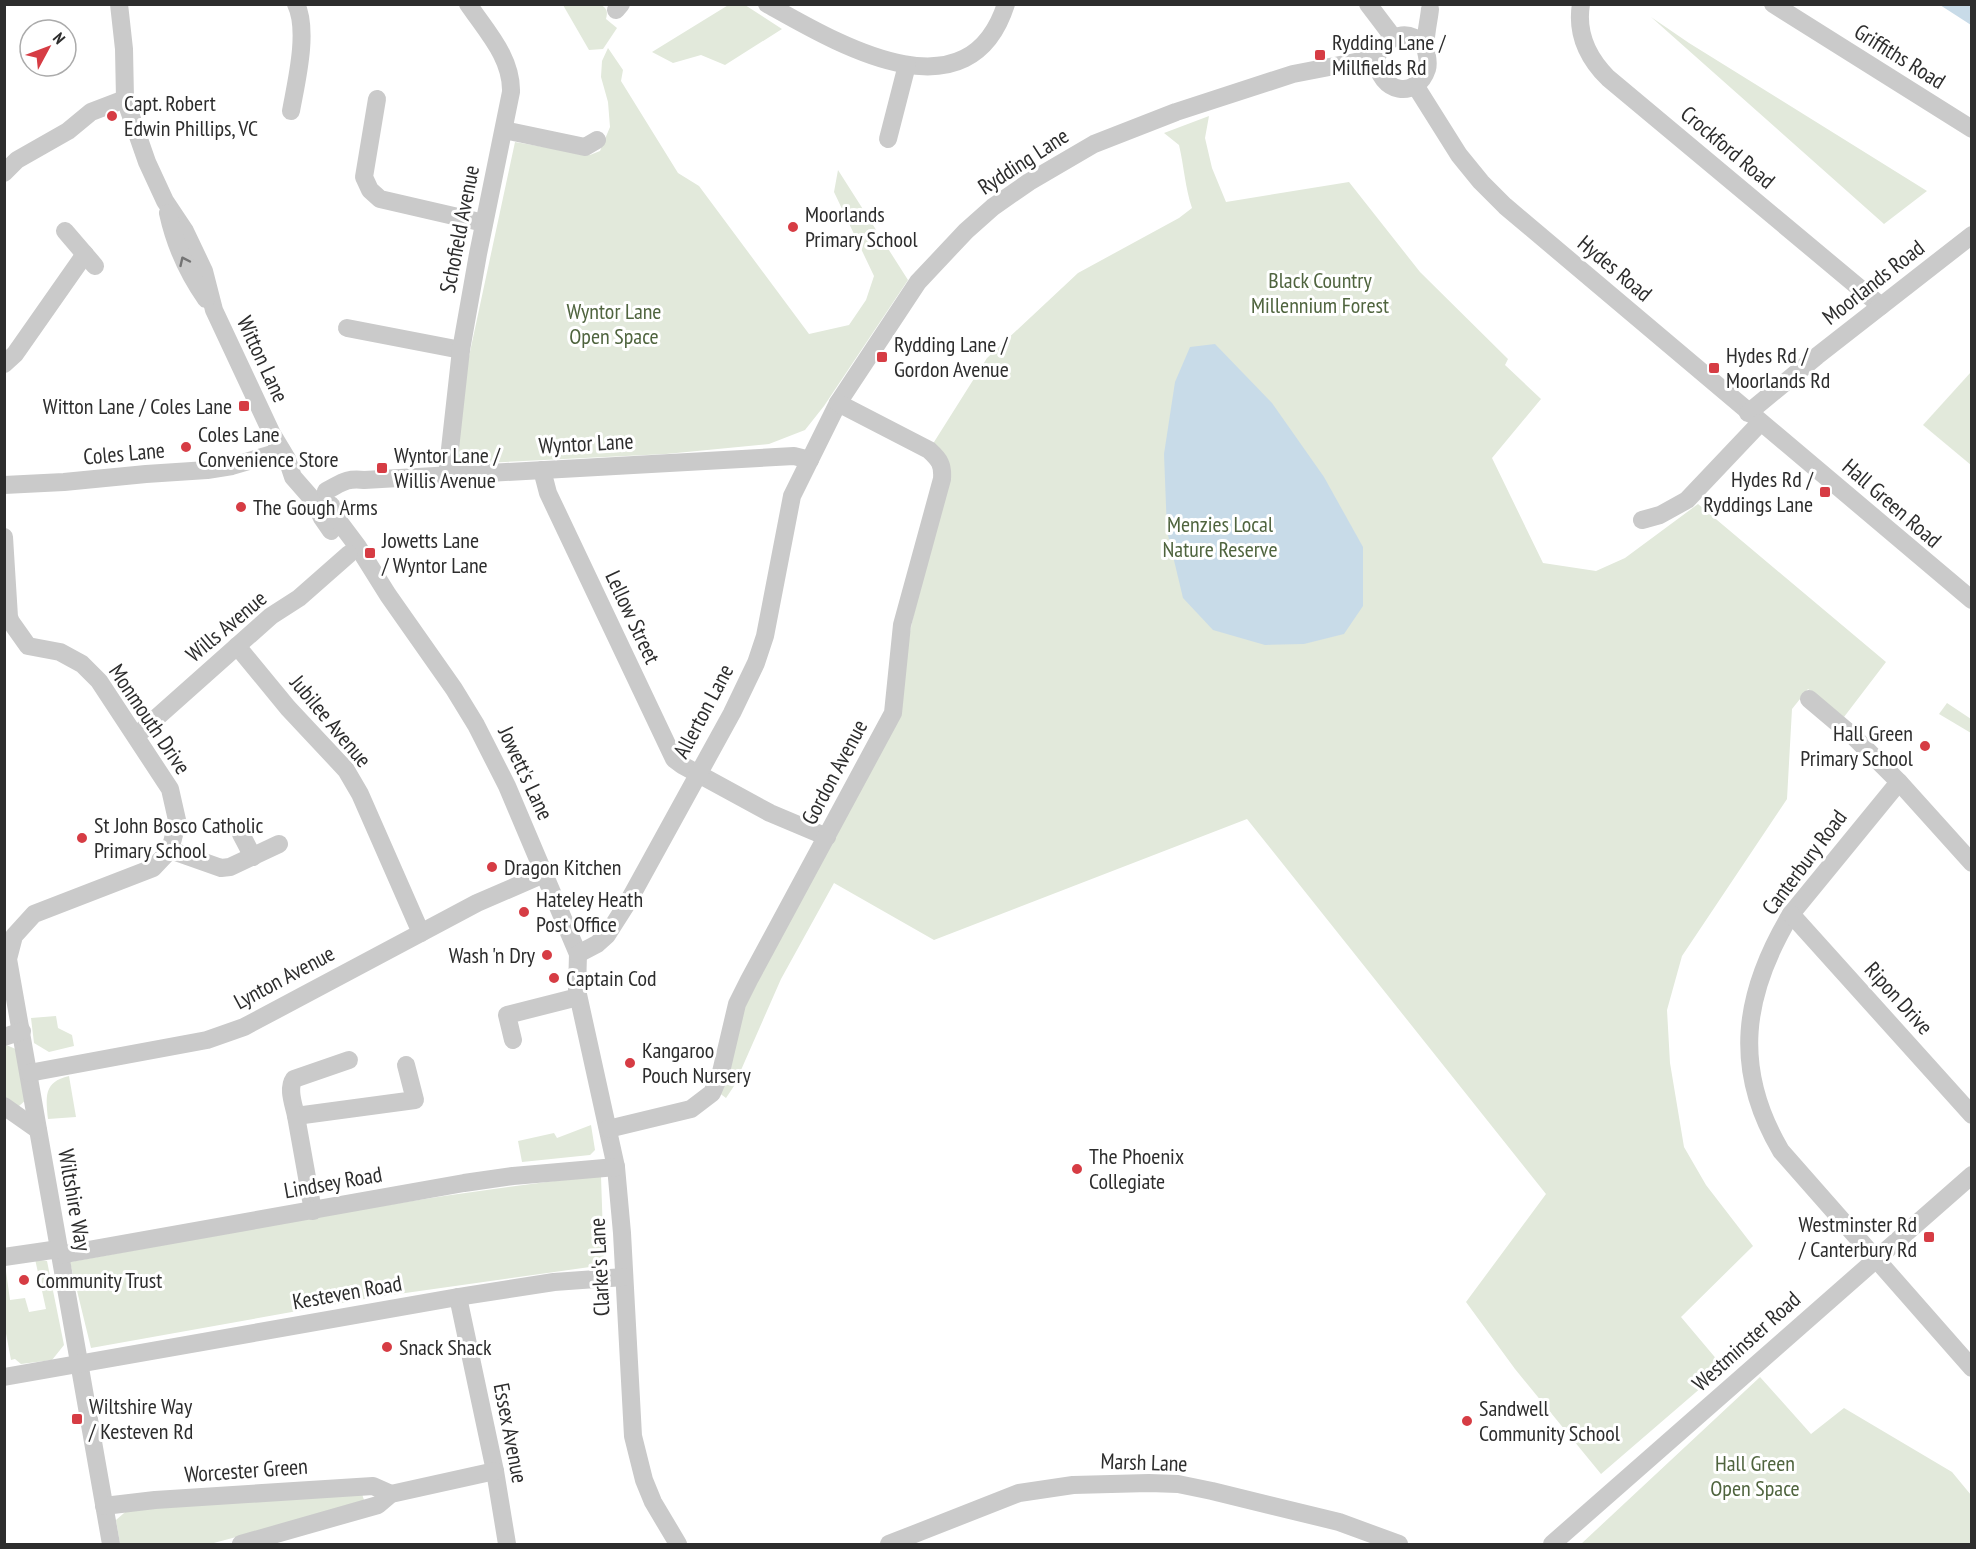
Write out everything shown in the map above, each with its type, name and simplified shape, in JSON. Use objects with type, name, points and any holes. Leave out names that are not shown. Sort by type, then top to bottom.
[{"type":"street","name":"Witton Lane","points":[[109,4],[109,27],[124,94],[147,162],[165,201],[195,251],[204,271],[214,310],[293,477],[324,499]]},
{"type":"street","name":"Witton Lane","points":[[119,4],[124,48],[124,94]]},
{"type":"street","points":[[291,111],[301,36],[300,12],[296,4]]},
{"type":"street","name":"Schofield Avenue","points":[[447,476],[461,350],[484,223],[512,92],[512,77],[506,59],[468,4]]},
{"type":"street","points":[[767,4],[841,45],[872,56],[929,68],[951,63],[971,54],[986,42],[997,27],[1006,4]]},
{"type":"street","points":[[1368,4],[1401,37],[1420,42],[1426,50]]},
{"type":"street","name":"Crockford Road","points":[[1581,4],[1580,24],[1583,41],[1596,65],[1608,78],[1881,306]]},
{"type":"street","name":"Griffiths Road","points":[[1773,4],[1971,129]]},
{"type":"street","points":[[1431,7],[1426,70],[1415,84],[1401,88],[1390,86],[1380,75],[1376,58],[1384,43],[1401,37],[1431,7]]},
{"type":"street","name":"Rydding Lane","points":[[810,460],[838,403],[918,282],[993,207],[1029,182],[1094,144],[1176,112],[1293,74],[1376,58]]},
{"type":"street","points":[[888,139],[907,65]]},
{"type":"street","name":"Hydes Road","points":[[1415,84],[1459,155],[1505,206],[1810,464]]},
{"type":"street","points":[[4,173],[17,160],[68,131],[91,112],[124,94]]},
{"type":"street","points":[[377,99],[364,177],[370,190],[380,200],[484,223]]},
{"type":"street","points":[[504,130],[585,147],[597,140]]},
{"type":"street","points":[[4,364],[15,354],[90,260],[65,231]]},
{"type":"street","name":"Moorlands Road","points":[[1642,520],[1660,514],[1687,500],[1754,418],[1881,306],[1971,235]]},
{"type":"street","points":[[347,328],[461,350]]},
{"type":"street","name":"Gordon Avenue","points":[[608,1129],[691,1109],[712,1093],[721,1072],[737,1004],[748,980],[828,837],[892,713],[902,625],[942,480],[943,467],[939,459],[929,450],[838,403]]},
{"type":"street","points":[[248,461],[272,434]]},
{"type":"street","name":"Coles Lane","points":[[4,485],[207,470],[284,455]]},
{"type":"street","name":"Wyntor Lane","points":[[324,499],[345,480],[794,456],[810,460]]},
{"type":"street","name":"Allerton Lane","points":[[578,954],[597,944],[607,935],[628,902],[732,713],[756,663],[765,636],[792,496],[810,460]]},
{"type":"street","name":"Hall Green Road","points":[[1810,464],[1971,600]]},
{"type":"street","name":"Lellow Street","points":[[542,470],[548,493],[674,759],[770,813],[828,837]]},
{"type":"street","name":"Jowett's Lane","points":[[324,499],[454,689],[476,725],[507,786],[578,954],[578,994]]},
{"type":"street","name":"Jowett's Lane","points":[[324,499],[322,518],[349,554],[388,595]]},
{"type":"street","points":[[346,531],[346,542],[352,552],[349,554]]},
{"type":"street","name":"Monmouth Drive","points":[[4,537],[8,623],[28,645],[60,652],[82,664],[99,681],[170,789],[175,806],[176,831],[170,850]]},
{"type":"street","name":"Wills Avenue","points":[[136,736],[271,616],[299,598],[349,554]]},
{"type":"street","name":"Jubilee Avenue","points":[[237,646],[288,708],[346,770],[360,794],[422,933]]},
{"type":"street","points":[[1809,699],[1854,737],[1899,782],[1971,862]]},
{"type":"street","name":"Canterbury Road","points":[[1899,782],[1791,914],[1772,949],[1750,1017],[1748,1039],[1751,1075],[1761,1114],[1781,1151],[1971,1368]]},
{"type":"street","points":[[241,834],[253,857]]},
{"type":"street","points":[[170,850],[221,868],[253,857],[279,844]]},
{"type":"street","name":"Wiltshire Way","points":[[111,1545],[29,1073],[13,1034],[8,959],[14,936],[34,914],[153,868],[170,850]]},
{"type":"street","name":"Lynton Avenue","points":[[29,1073],[207,1040],[244,1027],[477,903],[544,874]]},
{"type":"street","name":"Ripon Drive","points":[[1791,914],[1971,1115]]},
{"type":"street","points":[[513,1040],[507,1015],[578,994]]},
{"type":"street","name":"Clarke's Lane","points":[[578,994],[616,1167],[633,1436],[648,1491],[666,1526],[679,1542]]},
{"type":"street","points":[[313,1211],[290,1087],[291,1082],[349,1060]]},
{"type":"street","points":[[296,1116],[415,1100],[406,1065]]},
{"type":"street","points":[[4,1106],[38,1130]]},
{"type":"street","name":"Lindsey Road","points":[[4,1257],[59,1252],[513,1176],[616,1167]]},
{"type":"street","name":"Westminster Road","points":[[1552,1545],[1971,1175]]},
{"type":"street","name":"Kesteven Road","points":[[5,1375],[80,1365],[458,1297],[554,1282],[624,1277]]},
{"type":"street","name":"Essex Avenue","points":[[458,1297],[495,1471],[507,1545]]},
{"type":"street","name":"Worcester Green","points":[[241,1545],[378,1505],[391,1494],[495,1471]]},
{"type":"street","name":"Marsh Lane","points":[[889,1545],[1019,1492],[1072,1485],[1149,1483],[1178,1484],[1339,1522],[1399,1545]]},
{"type":"street","name":"Worcester Green","points":[[104,1506],[155,1500],[373,1486],[391,1494]]},
{"type":"green space","points":[[730,4],[745,5],[782,29],[725,65],[701,55],[673,63],[652,52]]},
{"type":"green space","points":[[563,5],[601,5],[605,7],[606,19],[617,28],[603,49],[589,50]]},
{"type":"green space","points":[[1651,17],[1689,43],[1927,191],[1884,224]]},
{"type":"green space","name":"Wyntor Lane Open Space","points":[[608,48],[623,70],[621,81],[678,173],[699,186],[809,334],[849,325],[866,300],[874,276],[834,192],[838,170],[908,280],[824,406],[805,430],[769,444],[666,454],[463,464],[453,457],[462,389],[515,142],[590,155],[600,151],[610,127],[608,102],[601,77],[602,61]]},
{"type":"green space","name":"Menzies Local Nature Reserve","points":[[1209,116],[1205,138],[1212,168],[1226,202],[1349,182],[1420,272],[1508,359],[1505,365],[1541,399],[1492,458],[1543,563],[1596,571],[1625,558],[1698,504],[1886,662],[1844,717],[1808,689],[1792,709],[1787,799],[1682,956],[1667,1010],[1670,1063],[1684,1147],[1706,1185],[1753,1246],[1681,1317],[1724,1368],[1601,1474],[1515,1369],[1466,1302],[1546,1194],[1247,819],[934,940],[834,883],[781,979],[734,1086],[726,1098],[714,1089],[729,1036],[893,713],[942,479],[929,450],[987,358],[1078,273],[1179,218],[1192,208],[1179,145],[1164,133]]},
{"type":"green space","points":[[1971,372],[1971,465],[1923,425]]},
{"type":"green space","points":[[1947,703],[1971,719],[1971,733],[1939,714]]},
{"type":"green space","points":[[56,1016],[58,1028],[72,1035],[74,1046],[49,1052],[34,1043],[31,1018]]},
{"type":"green space","points":[[4,1044],[18,1050],[27,1099],[19,1106],[5,1100]]},
{"type":"green space","points":[[69,1076],[76,1117],[48,1119],[47,1097],[50,1086]]},
{"type":"green space","points":[[591,1125],[595,1150],[590,1155],[522,1162],[518,1141],[554,1133],[557,1138]]},
{"type":"green space","points":[[601,1176],[604,1265],[370,1298],[91,1348],[70,1262],[401,1203]]},
{"type":"green space","points":[[35,1259],[47,1261],[64,1345],[52,1360],[21,1364],[15,1359],[11,1360],[5,1328],[5,1264],[10,1300],[25,1298],[29,1312],[46,1309]]},
{"type":"green space","name":"Hall Green Open Space","points":[[1760,1377],[1811,1434],[1844,1408],[1952,1472],[1971,1495],[1971,1544],[1581,1544]]},
{"type":"green space","points":[[361,1491],[365,1503],[210,1544],[120,1544],[116,1520],[131,1507]]},
{"type":"water","points":[[1940,5],[1971,5],[1971,25]]},
{"type":"water","points":[[1215,344],[1272,403],[1324,477],[1363,547],[1363,606],[1344,634],[1304,644],[1265,645],[1213,630],[1183,598],[1167,531],[1164,454],[1175,382],[1190,347]]},
{"type":"place","name":"Rydding Lane / Millfields Rd","points":[[1320,55]]},
{"type":"place","name":"Capt. Robert Edwin Phillips, VC","points":[[112,116]]},
{"type":"place","name":"Moorlands Primary School","points":[[793,227]]},
{"type":"place","name":"Rydding Lane / Gordon Avenue","points":[[882,357]]},
{"type":"place","name":"Hydes Rd / Moorlands Rd","points":[[1714,368]]},
{"type":"place","name":"Witton Lane / Coles Lane","points":[[244,406]]},
{"type":"place","name":"Coles Lane Convenience Store","points":[[186,447]]},
{"type":"place","name":"Wyntor Lane / Willis Avenue","points":[[382,468]]},
{"type":"place","name":"Hydes Rd / Ryddings Lane","points":[[1825,492]]},
{"type":"place","name":"The Gough Arms","points":[[241,507]]},
{"type":"place","name":"Jowetts Lane / Wyntor Lane","points":[[370,553]]},
{"type":"place","name":"Hall Green Primary School","points":[[1925,746]]},
{"type":"place","name":"St John Bosco Catholic Primary School","points":[[82,838]]},
{"type":"place","name":"Dragon Kitchen","points":[[492,867]]},
{"type":"place","name":"Hateley Heath Post Office","points":[[524,912]]},
{"type":"place","name":"Wash 'n Dry","points":[[547,955]]},
{"type":"place","name":"Captain Cod","points":[[554,978]]},
{"type":"place","name":"Kangaroo Pouch Nursery","points":[[630,1063]]},
{"type":"place","name":"The Phoenix Collegiate","points":[[1077,1169]]},
{"type":"place","name":"Westminster Rd / Canterbury Rd","points":[[1929,1237]]},
{"type":"place","name":"Community Trust","points":[[24,1280]]},
{"type":"place","name":"Snack Shack","points":[[387,1347]]},
{"type":"place","name":"Wiltshire Way / Kesteven Rd","points":[[77,1419]]},
{"type":"place","name":"Sandwell Community School","points":[[1467,1421]]},
{"type":"park label","name":"Black Country Millennium Forest","points":[[1320,292]]}]
